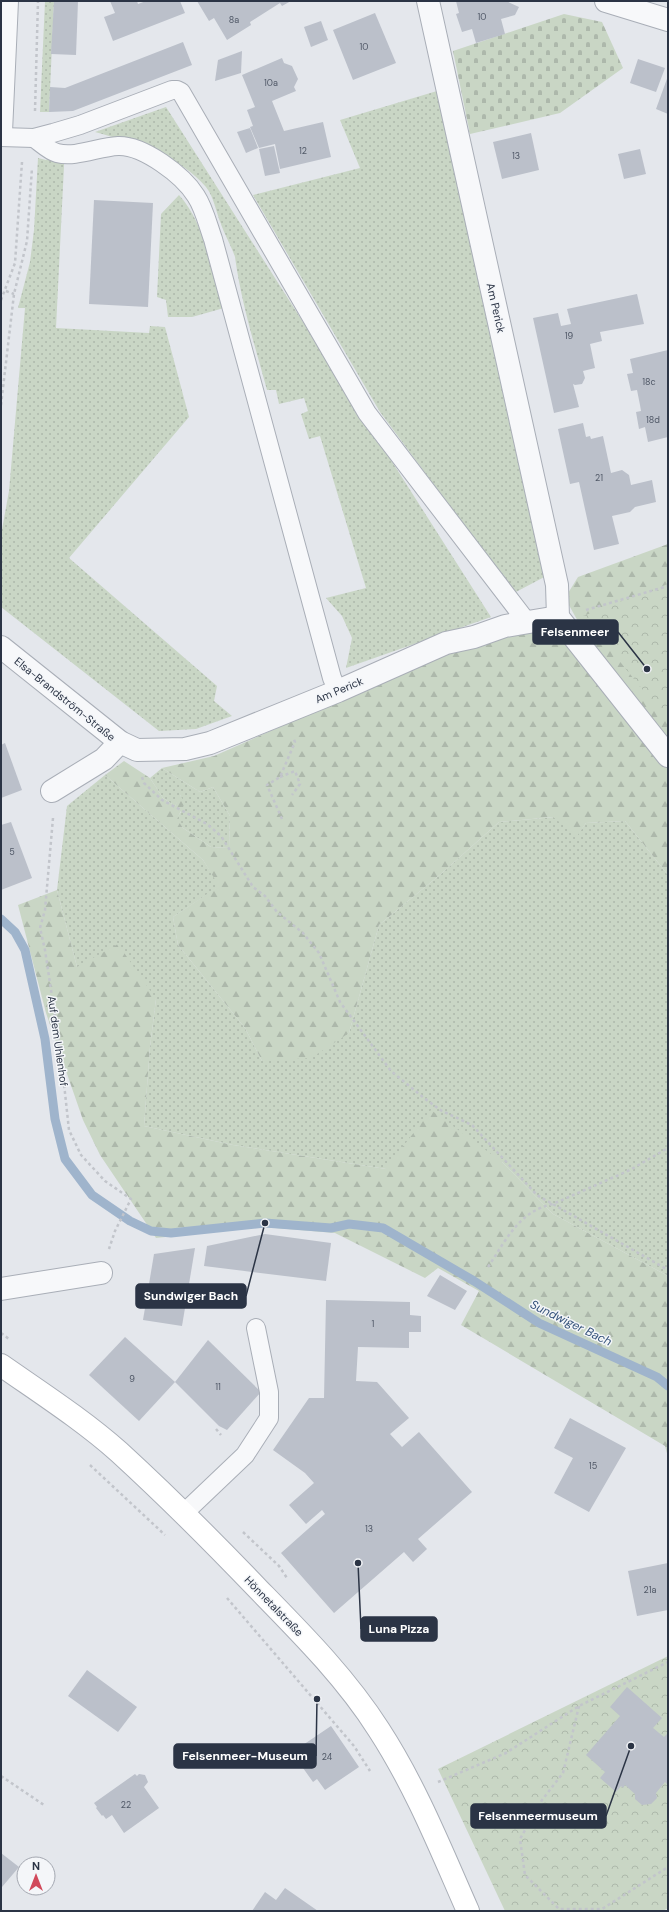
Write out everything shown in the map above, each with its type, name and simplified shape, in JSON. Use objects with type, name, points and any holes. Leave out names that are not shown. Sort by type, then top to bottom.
[{"type":"main road","name":"Hönnetalstraße","points":[[1,1365],[60,1406],[118,1452],[183,1514],[300,1632],[342,1679],[379,1730],[415,1792],[468,1911]]},
{"type":"street","points":[[1,132],[7,1]]},
{"type":"street","name":"Am Perick","points":[[129,746],[185,749],[210,743],[338,692],[446,643],[474,637],[505,626],[558,617],[558,600],[555,577],[428,1]]},
{"type":"street","points":[[606,1],[668,20]]},
{"type":"street","points":[[558,617],[668,756]]},
{"type":"street","name":"Elsa-Brandström-Straße","points":[[1,648],[129,746],[104,759],[52,791]]},
{"type":"street","points":[[1,1289],[101,1273]]},
{"type":"lane","points":[[1,137],[34,138],[80,125],[172,90],[181,92],[367,413],[527,622]]},
{"type":"lane","points":[[34,138],[56,153],[71,154],[118,146],[138,151],[177,175],[197,197],[215,246],[332,678],[338,692]]},
{"type":"lane","points":[[183,1514],[244,1454],[270,1418],[269,1392],[256,1328]]},
{"type":"path","points":[[1,300],[6,291],[14,294],[1,405]]},
{"type":"path","points":[[580,612],[668,586]]},
{"type":"path","points":[[280,777],[295,742],[284,714]]},
{"type":"path","points":[[129,746],[144,783],[162,800],[181,812],[207,824],[221,836],[253,888],[265,896],[277,912],[303,933],[319,953],[340,1002],[391,1071],[442,1111],[472,1125],[537,1195],[668,1270]]},
{"type":"path","points":[[282,819],[267,785],[280,777],[295,771],[300,784],[292,795]]},
{"type":"path","name":"Auf dem Uhlenhof","points":[[52,791],[54,812],[45,910],[40,928],[45,950],[61,1056],[69,1130],[81,1155],[105,1181],[131,1199],[115,1231]]},
{"type":"path","points":[[488,1266],[514,1228],[528,1213],[540,1207],[553,1204],[630,1170],[668,1148]]},
{"type":"path","points":[[216,1429],[221,1435]]},
{"type":"path","points":[[87,1462],[167,1537]]},
{"type":"path","points":[[226,1597],[354,1746],[374,1777]]},
{"type":"path","points":[[415,1792],[506,1753],[579,1706],[668,1662]]},
{"type":"path","points":[[579,1706],[563,1773],[542,1800],[520,1839],[525,1876],[559,1909],[602,1909],[668,1867]]},
{"type":"path","points":[[1,1776],[44,1805]]},
{"type":"green space","points":[[45,1],[54,1],[49,112],[40,112]]},
{"type":"green space","points":[[564,14],[602,22],[623,68],[560,113],[470,134],[453,51]]},
{"type":"green space","points":[[437,91],[550,574],[514,593],[380,412],[253,195],[360,168],[340,120]]},
{"type":"green space","points":[[166,107],[491,617],[346,668],[352,638],[342,616],[326,598],[366,588],[320,436],[309,439],[301,414],[308,411],[304,398],[279,404],[276,390],[267,390],[245,307],[235,257],[222,227],[211,195],[206,187],[195,176],[183,166],[169,158],[140,146],[95,132]]},
{"type":"green space","points":[[65,146],[56,328],[149,333],[150,326],[165,327],[189,417],[69,558],[217,686],[214,701],[232,716],[196,729],[159,731],[1,607],[1,535],[9,491],[25,308],[18,308],[30,262],[34,230],[38,158],[46,160]]},
{"type":"green space","points":[[179,195],[188,206],[202,233],[224,308],[192,317],[168,317],[166,300],[157,297],[161,214]]},
{"type":"green space","points":[[668,544],[668,742],[590,643],[565,598],[578,577]]},
{"type":"green space","points":[[668,584],[668,721],[583,616]]},
{"type":"green space","points":[[554,624],[668,767],[668,875],[625,821],[586,823],[577,836],[553,817],[499,822],[442,873],[379,925],[349,1033],[311,1058],[262,1061],[245,1028],[178,945],[173,917],[219,886],[203,860],[105,775],[124,761],[150,778],[163,798],[175,806],[180,795],[185,803],[177,819],[183,828],[211,847],[229,848],[230,816],[213,787],[200,792],[162,768],[214,756],[510,625]]},
{"type":"green space","points":[[162,768],[200,792],[213,787],[230,816],[229,848],[211,847],[183,828],[176,819],[181,812],[181,795],[175,806],[163,798],[150,778]]},
{"type":"green space","points":[[105,775],[203,860],[220,886],[173,917],[178,945],[245,1028],[262,1061],[349,1033],[379,925],[442,873],[499,822],[554,817],[577,835],[586,823],[625,821],[668,875],[668,1276],[553,1214],[502,1162],[386,1169],[233,1145],[144,1126],[150,1047],[156,999],[77,967],[57,890],[67,806]]},
{"type":"green space","points":[[57,890],[77,967],[118,944],[156,999],[150,1047],[144,1126],[233,1145],[386,1169],[431,1110],[502,1162],[553,1214],[668,1276],[668,1457],[665,1446],[461,1325],[479,1291],[438,1268],[425,1278],[335,1233],[263,1227],[156,1238],[100,1155],[83,1120],[46,1013],[18,905]]},
{"type":"green space","points":[[668,1656],[668,1908],[663,1911],[505,1911],[438,1769]]},
{"type":"building","points":[[54,1],[78,1],[76,55],[51,54]]},
{"type":"building","points":[[110,1],[137,1],[138,4],[146,1],[180,1],[185,13],[113,41],[104,17],[115,13]]},
{"type":"building","points":[[197,1],[291,1],[282,6],[280,3],[250,22],[251,25],[227,40],[214,18],[209,21]]},
{"type":"building","points":[[456,1],[506,1],[519,7],[515,15],[501,19],[505,34],[476,43],[472,29],[462,32],[456,14],[459,13]]},
{"type":"building","points":[[375,13],[396,63],[353,80],[333,30]]},
{"type":"building","points":[[321,21],[328,40],[311,47],[304,27]]},
{"type":"building","points":[[183,42],[192,65],[73,111],[49,112],[50,87],[65,88]]},
{"type":"building","points":[[242,51],[241,73],[215,81],[218,60]]},
{"type":"building","points":[[282,58],[284,63],[292,66],[298,79],[294,87],[296,91],[272,101],[284,131],[323,122],[331,157],[280,169],[275,144],[259,148],[250,127],[253,126],[247,110],[255,107],[242,75]]},
{"type":"building","points":[[638,59],[665,68],[656,92],[630,83]]},
{"type":"building","points":[[668,76],[668,114],[656,109]]},
{"type":"building","points":[[250,128],[258,148],[246,153],[237,132]]},
{"type":"building","points":[[531,133],[539,170],[502,179],[493,142]]},
{"type":"building","points":[[274,146],[280,173],[265,176],[259,149]]},
{"type":"building","points":[[640,149],[646,174],[624,179],[618,154]]},
{"type":"building","points":[[94,200],[153,203],[148,307],[89,304]]},
{"type":"building","points":[[637,294],[644,324],[600,332],[602,341],[590,344],[595,368],[583,371],[585,378],[582,384],[573,384],[579,407],[554,413],[533,318],[558,313],[561,326],[571,324],[567,309]]},
{"type":"building","points":[[668,350],[668,437],[648,442],[645,427],[639,429],[636,412],[641,411],[637,390],[631,391],[627,374],[633,373],[630,359]]},
{"type":"building","points":[[583,423],[586,437],[590,436],[591,439],[603,436],[611,473],[622,470],[629,475],[631,485],[652,480],[656,502],[635,507],[630,512],[612,516],[619,544],[594,550],[579,482],[570,484],[558,429]]},
{"type":"building","points":[[5,743],[22,790],[1,798],[1,745]]},
{"type":"building","points":[[11,822],[32,878],[1,890],[1,825]]},
{"type":"building","points":[[265,1234],[331,1243],[326,1281],[204,1266],[207,1246]]},
{"type":"building","points":[[195,1248],[182,1326],[143,1320],[154,1254]]},
{"type":"building","points":[[440,1275],[467,1291],[455,1310],[427,1296]]},
{"type":"building","points":[[326,1300],[410,1302],[410,1315],[421,1316],[421,1332],[409,1332],[409,1348],[358,1347],[356,1381],[377,1382],[409,1418],[390,1434],[402,1447],[419,1432],[472,1492],[418,1539],[427,1549],[413,1562],[404,1552],[334,1613],[281,1553],[325,1514],[322,1510],[306,1524],[289,1505],[314,1483],[305,1473],[273,1450],[309,1398],[324,1398]]},
{"type":"building","points":[[125,1337],[175,1382],[139,1421],[89,1375]]},
{"type":"building","points":[[208,1340],[261,1392],[227,1430],[219,1426],[175,1382]]},
{"type":"building","points":[[570,1418],[626,1448],[589,1512],[554,1493],[573,1458],[554,1448]]},
{"type":"building","points":[[668,1563],[668,1610],[637,1616],[628,1571]]},
{"type":"building","points":[[87,1670],[137,1707],[118,1732],[68,1696]]},
{"type":"building","points":[[627,1687],[662,1718],[653,1728],[664,1737],[668,1733],[668,1785],[665,1782],[656,1793],[657,1798],[651,1804],[642,1805],[635,1799],[635,1794],[625,1785],[623,1788],[621,1786],[616,1792],[600,1778],[605,1772],[586,1755],[620,1716],[610,1707]]},
{"type":"building","points":[[331,1726],[359,1767],[325,1790],[317,1779],[313,1782],[303,1768],[308,1765],[297,1749]]},
{"type":"building","points":[[135,1774],[137,1776],[139,1774],[145,1775],[148,1782],[144,1787],[159,1808],[124,1833],[112,1815],[106,1819],[96,1808],[97,1807],[94,1803]]},
{"type":"building","points":[[1,1853],[16,1865],[16,1871],[2,1887]]},
{"type":"building","points":[[285,1888],[318,1911],[252,1911],[265,1892],[276,1900]]},
{"type":"waterway","name":"Sundwiger Bach","points":[[1,919],[15,932],[25,950],[45,1039],[55,1119],[65,1159],[92,1195],[130,1221],[151,1231],[171,1233],[265,1223],[331,1228],[349,1224],[383,1228],[474,1281],[539,1323],[657,1377],[668,1386]]},
{"type":"place","name":"Felsenmeer","points":[[647,669]]},
{"type":"place","name":"Sundwiger Bach","points":[[265,1223]]},
{"type":"place","name":"Luna Pizza","points":[[358,1563]]},
{"type":"place","name":"Felsenmeer-Museum","points":[[317,1699]]},
{"type":"place","name":"Felsenmeermuseum","points":[[631,1746]]}]
